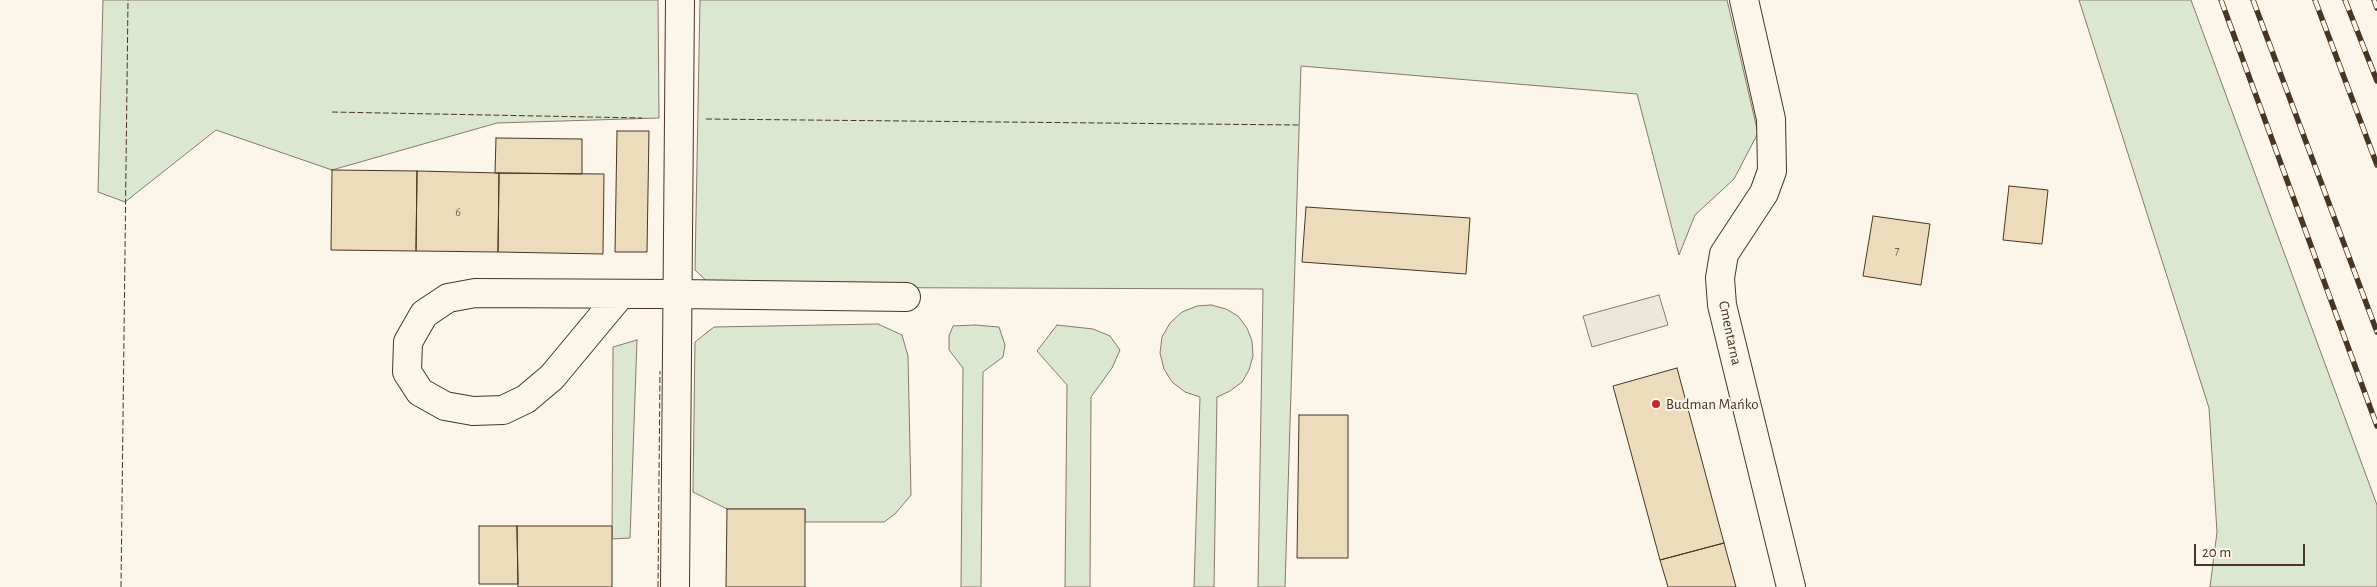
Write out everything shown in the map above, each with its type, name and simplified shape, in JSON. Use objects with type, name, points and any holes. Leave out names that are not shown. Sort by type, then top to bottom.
[{"type":"street","points":[[675,587],[680,0]]},
{"type":"street","name":"Cmentarna","points":[[1744,0],[1771,118],[1772,170],[1764,193],[1724,254],[1720,278],[1722,305],[1792,587]]},
{"type":"street","points":[[621,294],[552,377],[526,399],[503,410],[473,411],[445,406],[420,392],[407,372],[408,342],[424,314],[448,298],[475,293],[678,294],[906,297]]},
{"type":"green space","points":[[103,0],[658,0],[659,118],[497,123],[332,170],[216,130],[125,202],[98,192]]},
{"type":"green space","points":[[700,0],[1727,0],[1758,133],[1734,179],[1695,215],[1679,255],[1637,94],[1301,66],[1285,587],[1258,587],[1263,289],[713,287],[695,270]]},
{"type":"green space","points":[[2079,0],[2191,0],[2377,505],[2377,587],[2210,587],[2217,532],[2209,408]]},
{"type":"green space","points":[[1211,305],[1226,309],[1238,316],[1247,328],[1252,341],[1253,356],[1249,370],[1242,382],[1230,391],[1217,397],[1214,587],[1194,587],[1200,397],[1185,392],[1172,382],[1164,369],[1160,353],[1162,337],[1170,323],[1182,312],[1197,306]]},
{"type":"green space","points":[[878,324],[902,335],[908,356],[911,495],[895,514],[884,522],[805,522],[805,509],[727,509],[693,492],[695,342],[714,327]]},
{"type":"green space","points":[[1057,325],[1093,329],[1110,336],[1120,350],[1112,368],[1091,397],[1090,587],[1065,587],[1067,385],[1037,351]]},
{"type":"green space","points":[[953,326],[999,327],[1005,345],[1003,357],[983,372],[981,587],[961,587],[963,368],[949,350],[949,336]]},
{"type":"green space","points":[[637,340],[630,538],[612,539],[613,347]]},
{"type":"shaded area","points":[[1659,295],[1668,325],[1592,347],[1583,316]]},
{"type":"building","points":[[617,131],[649,131],[647,252],[615,252]]},
{"type":"building","points":[[496,138],[582,139],[582,174],[495,173]]},
{"type":"building","points":[[332,170],[417,171],[416,251],[331,250]]},
{"type":"building","points":[[417,171],[499,173],[498,252],[416,251]]},
{"type":"building","points":[[499,173],[604,174],[603,254],[498,252]]},
{"type":"building","points":[[2009,186],[2048,190],[2042,244],[2003,240]]},
{"type":"building","points":[[1306,207],[1470,218],[1466,274],[1302,262]]},
{"type":"building","points":[[1873,216],[1930,224],[1921,285],[1863,276]]},
{"type":"building","points":[[1677,368],[1724,543],[1660,560],[1613,386]]},
{"type":"building","points":[[1299,415],[1348,415],[1348,558],[1297,558]]},
{"type":"building","points":[[727,509],[805,509],[805,587],[726,587]]},
{"type":"building","points":[[479,526],[517,526],[518,584],[479,584]]},
{"type":"building","points":[[517,526],[612,526],[612,587],[518,587]]},
{"type":"building","points":[[1724,543],[1736,587],[1668,587],[1660,560]]},
{"type":"railway","points":[[2221,0],[2377,426]]},
{"type":"railway","points":[[2253,0],[2377,332]]},
{"type":"railway","points":[[2315,0],[2377,165]]},
{"type":"railway","points":[[2345,0],[2377,81]]},
{"type":"railway","points":[[2374,0],[2377,8]]},
{"type":"fence","points":[[121,587],[128,0]]},
{"type":"fence","points":[[332,112],[642,118]]},
{"type":"fence","points":[[706,119],[1299,125]]},
{"type":"fence","points":[[658,587],[660,371]]},
{"type":"place","name":"Budman Mańko","points":[[1656,404]]}]
